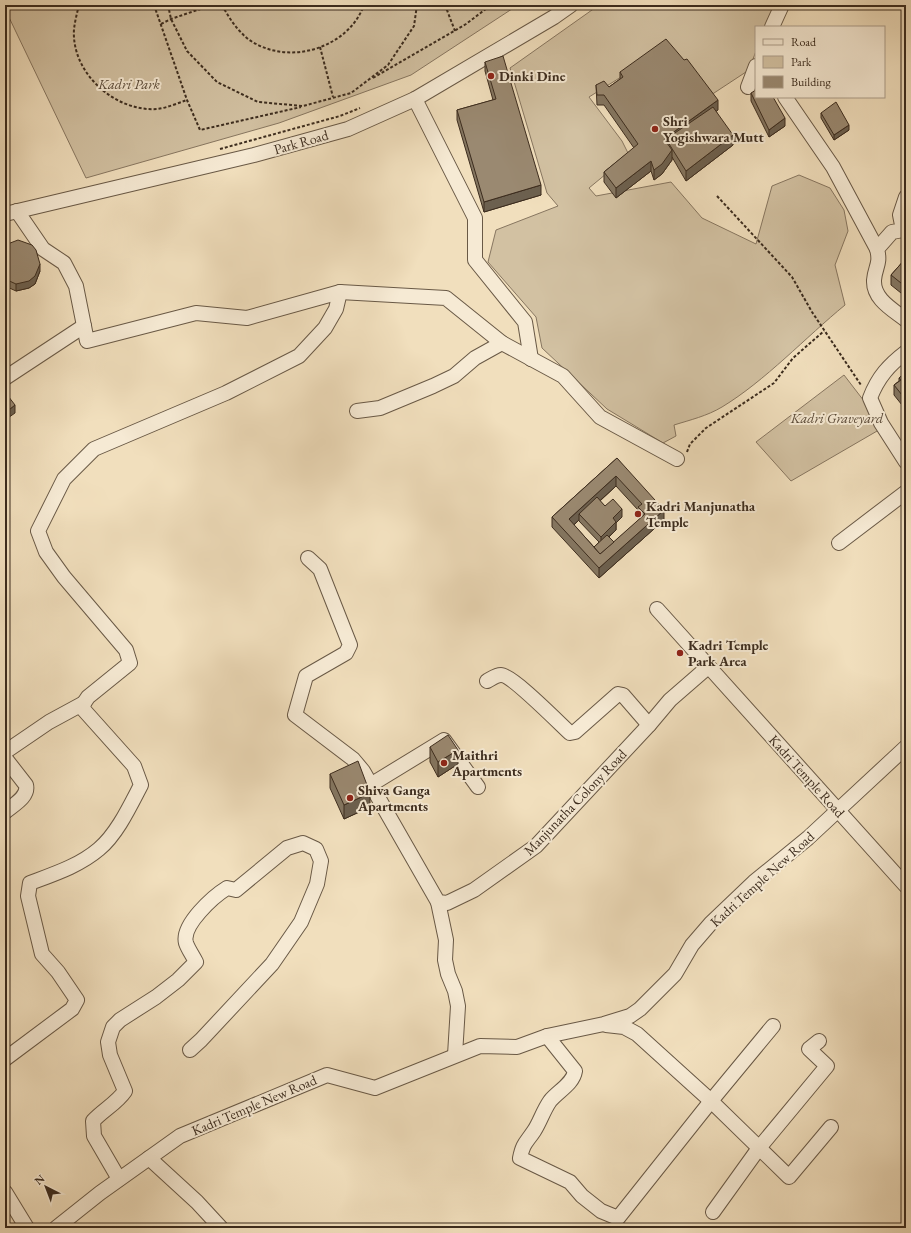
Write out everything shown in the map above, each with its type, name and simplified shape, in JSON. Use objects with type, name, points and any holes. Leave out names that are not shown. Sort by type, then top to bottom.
[{"type":"street","name":"Park Road","points":[[11,212],[254,155],[348,129],[416,99],[548,21],[571,5]]},
{"type":"street","points":[[772,26],[782,5]]},
{"type":"street","points":[[748,87],[755,69]]},
{"type":"street","points":[[786,98],[833,167],[877,249],[879,257],[878,268],[874,279],[875,292],[884,304],[906,320]]},
{"type":"street","points":[[416,99],[475,218],[475,260],[525,322],[531,359]]},
{"type":"street","points":[[877,249],[892,232],[903,230],[900,215],[906,197]]},
{"type":"street","points":[[11,212],[43,248],[64,263],[76,286],[86,341],[196,313],[247,318],[340,292],[446,298],[502,343],[563,376],[600,417],[681,457]]},
{"type":"street","points":[[5,1059],[72,1010],[77,1000],[58,972],[42,954],[28,896],[30,883],[66,870],[99,849],[121,822],[141,785],[134,766],[83,709],[84,703],[88,697],[130,663],[126,650],[64,577],[46,552],[38,531],[64,479],[94,449],[226,393],[299,356],[325,328],[336,309],[340,292]]},
{"type":"street","points":[[5,378],[84,326]]},
{"type":"street","points":[[357,411],[380,408],[433,386],[454,376],[475,358],[502,343]]},
{"type":"street","points":[[906,352],[882,373],[875,384],[870,398],[887,435],[906,462]]},
{"type":"street","points":[[839,543],[906,492]]},
{"type":"street","points":[[308,558],[320,569],[350,645],[346,653],[306,676],[295,715],[353,759],[372,784],[438,902],[446,940],[445,960],[458,1006],[455,1055]]},
{"type":"street","name":"Kadri Temple Road","points":[[657,609],[906,886]]},
{"type":"street","name":"Manjunatha Colony Road","points":[[438,902],[448,903],[474,890],[536,846],[650,725],[670,700],[708,667]]},
{"type":"street","points":[[487,681],[498,675],[506,676],[522,688],[570,733],[575,732],[618,694],[623,695],[650,725]]},
{"type":"street","points":[[5,752],[20,740],[49,722],[84,703]]},
{"type":"street","points":[[372,784],[444,740],[478,787]]},
{"type":"street","name":"Kadri Temple New Road","points":[[56,1228],[119,1179],[180,1136],[327,1075],[375,1088],[480,1046],[517,1047],[547,1036],[604,1024],[630,1016],[640,1009],[675,974],[692,946],[711,924],[754,882],[838,810],[906,747]]},
{"type":"street","points":[[5,758],[26,785],[27,790],[26,795],[5,812]]},
{"type":"street","points":[[119,1179],[94,1136],[93,1121],[120,1098],[125,1091],[110,1055],[108,1042],[113,1027],[120,1020],[156,997],[178,980],[196,962],[186,942],[186,933],[193,920],[216,895],[227,888],[236,890],[287,848],[303,843],[316,849],[321,861],[318,884],[301,922],[272,964],[190,1050]]},
{"type":"street","points":[[604,1024],[624,1027],[637,1034],[711,1101],[788,1177],[832,1127]]},
{"type":"street","points":[[547,1036],[575,1071],[574,1078],[560,1090],[547,1105],[538,1120],[535,1130],[522,1145],[520,1158],[570,1182],[582,1196],[601,1211],[618,1218],[773,1026]]},
{"type":"street","points":[[713,1212],[759,1148],[827,1066],[810,1049],[819,1041]]},
{"type":"street","points":[[150,1158],[192,1197],[221,1228]]},
{"type":"street","points":[[5,1192],[28,1228]]},
{"type":"path","points":[[79,5],[74,30],[78,57],[87,75],[106,94],[131,106],[158,109],[187,100]]},
{"type":"path","points":[[154,5],[187,100],[200,130],[303,106],[351,92],[388,65],[414,26],[417,5]]},
{"type":"path","points":[[168,5],[170,19],[187,51],[217,82],[258,102],[303,106]]},
{"type":"path","points":[[161,24],[170,19],[212,5]]},
{"type":"path","points":[[222,5],[230,20],[248,39],[272,50],[299,53],[328,45],[350,29],[364,5]]},
{"type":"path","points":[[444,5],[454,30]]},
{"type":"path","points":[[363,83],[454,30],[491,5]]},
{"type":"path","points":[[320,47],[333,97]]},
{"type":"path","points":[[218,149],[340,116],[362,108]]},
{"type":"path","points":[[717,196],[792,277],[824,331],[870,398]]},
{"type":"path","points":[[681,457],[690,444],[706,428],[774,383],[793,358],[824,331]]},
{"type":"green space","name":"Kadri Park","points":[[5,5],[518,5],[411,75],[279,123],[86,178],[5,9]]},
{"type":"green space","points":[[599,5],[774,5],[766,26],[755,26],[755,54],[749,70],[711,95],[666,49],[589,97],[622,141],[629,155],[589,188],[596,196],[671,182],[702,218],[756,244],[772,186],[799,175],[830,188],[844,210],[848,231],[835,265],[845,305],[754,385],[722,407],[710,413],[674,425],[676,436],[663,443],[607,409],[542,348],[536,317],[488,262],[496,230],[558,206],[547,193],[510,68]]},
{"type":"green space","name":"Kadri Graveyard","points":[[844,375],[884,427],[791,481],[756,442]]},
{"type":"building","name":"Shri Yogishwara Mutt","points":[[666,39],[684,60],[687,59],[718,100],[664,139],[672,150],[662,164],[654,170],[651,161],[616,188],[604,172],[638,144],[604,95],[597,95],[596,85],[604,81],[609,87],[623,77],[620,72]]},
{"type":"building","points":[[503,56],[541,185],[484,202],[457,110],[496,99],[485,62]]},
{"type":"building","points":[[755,91],[755,98],[774,98],[785,118],[769,130],[751,93]]},
{"type":"building","points":[[836,102],[849,125],[834,135],[821,113]]},
{"type":"building","name":"Shri Yogishwara Mutt","points":[[713,107],[733,135],[686,171],[666,139]]},
{"type":"building","points":[[18,240],[32,245],[36,250],[40,264],[35,276],[29,281],[16,284],[5,279],[5,245]]},
{"type":"building","points":[[906,258],[906,287],[891,275]]},
{"type":"building","points":[[906,372],[906,400],[894,385],[901,380],[899,378]]},
{"type":"building","points":[[5,392],[15,405],[5,413]]},
{"type":"building","points":[[617,458],[664,510],[599,568],[552,517]],"holes":[[[616,476],[642,504],[638,507],[645,514],[600,554],[569,519]]]},
{"type":"building","points":[[597,497],[605,506],[613,499],[622,509],[613,518],[616,522],[601,537],[579,514]]},
{"type":"building","points":[[607,535],[614,542],[600,554],[594,547]]},
{"type":"building","points":[[448,735],[458,750],[438,762],[430,747]]},
{"type":"building","points":[[358,761],[370,793],[344,805],[330,774]]},
{"type":"place","name":"Dinki Dine","points":[[491,76]]},
{"type":"place","name":"Shri Yogishwara Mutt","points":[[655,129]]},
{"type":"place","name":"Kadri Manjunatha Temple","points":[[638,514]]},
{"type":"place","name":"Kadri Temple Park Area","points":[[680,653]]},
{"type":"place","name":"Maithri Apartments","points":[[444,763]]},
{"type":"place","name":"Shiva Ganga Apartments","points":[[350,798]]}]
